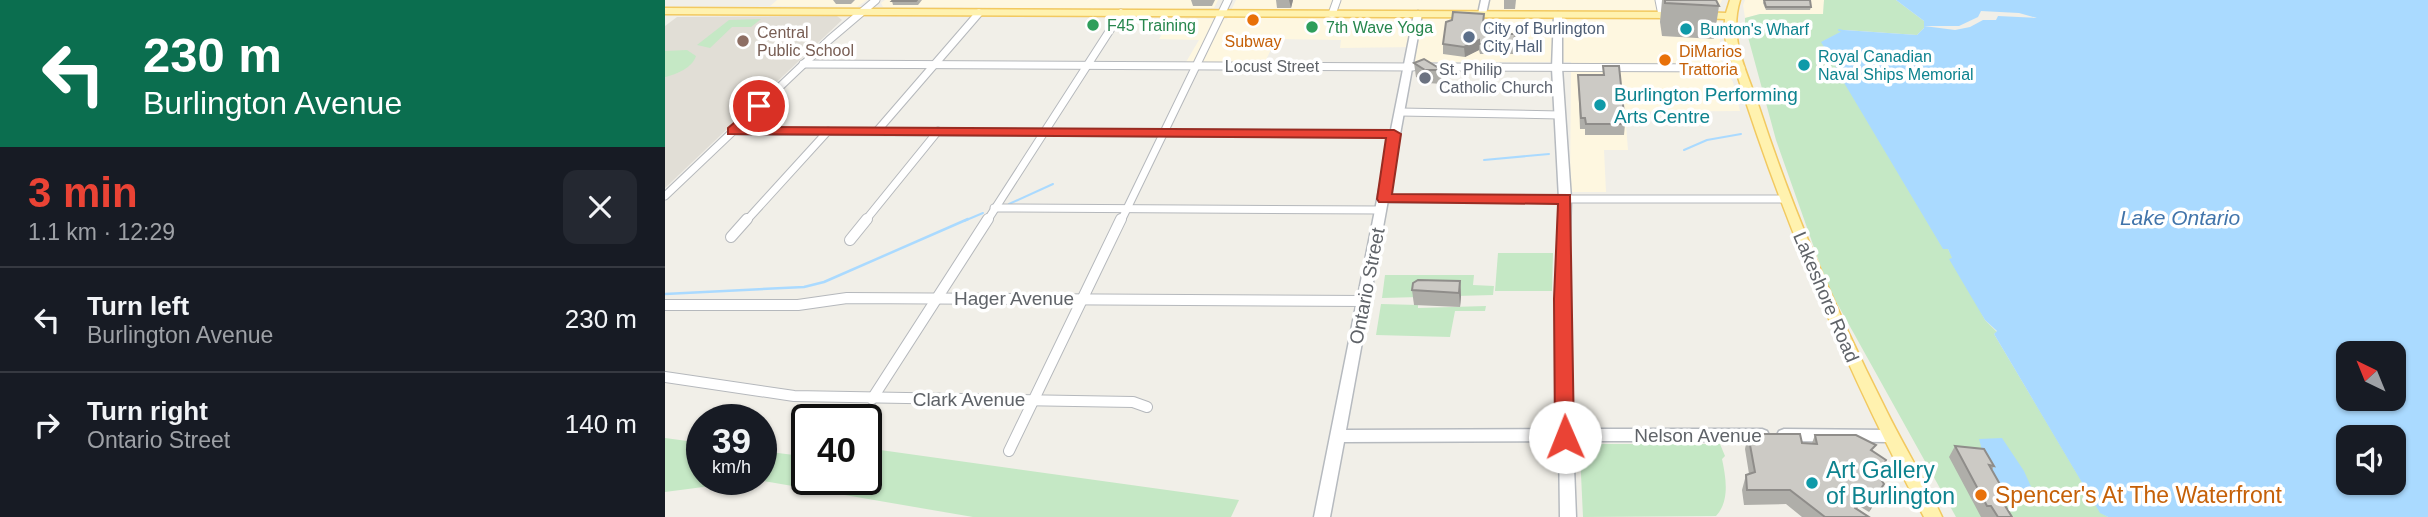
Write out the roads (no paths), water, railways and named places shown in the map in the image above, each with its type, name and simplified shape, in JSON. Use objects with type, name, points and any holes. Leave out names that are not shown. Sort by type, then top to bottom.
[{"type":"main road","name":"Lakeshore Road","points":[[1735,0],[1729,16],[1734,59],[1741,68],[1814,276],[1889,436],[1933,517]]},
{"type":"main road","points":[[665,11],[1729,16]]},
{"type":"street","points":[[665,196],[803,64],[859,12],[876,0]]},
{"type":"street","points":[[1009,451],[1228,0]]},
{"type":"street","points":[[1332,14],[1337,0]]},
{"type":"street","points":[[1482,14],[1485,0]]},
{"type":"street","points":[[1660,0],[1662,15]]},
{"type":"street","points":[[877,131],[979,13]]},
{"type":"street","points":[[872,399],[1121,13]]},
{"type":"street","name":"Ontario Street","points":[[1322,517],[1418,14]]},
{"type":"street","points":[[1558,15],[1557,68],[1565,199],[1562,299],[1568,517]]},
{"type":"street","name":"Locust Street","points":[[803,64],[1741,68]]},
{"type":"street","points":[[1399,112],[1560,115]]},
{"type":"street","points":[[733,131],[1394,134]]},
{"type":"street","points":[[731,237],[828,131]]},
{"type":"street","points":[[850,240],[938,131]]},
{"type":"street","points":[[994,208],[1126,209],[1565,199],[1786,199]]},
{"type":"street","name":"Hager Avenue","points":[[667,307],[798,305],[847,298],[1364,301]]},
{"type":"street","name":"Clark Avenue","points":[[665,377],[793,396],[1133,402],[1147,407]]},
{"type":"street","name":"Nelson Avenue","points":[[1339,436],[1889,436]]},
{"type":"water","name":"Lake Ontario","points":[[1896,0],[2428,0],[2428,517],[2108,517],[2100,513],[1994,334],[1997,331],[1985,320],[1949,259],[1952,258],[1948,249],[1943,249],[1843,81],[1846,79],[1844,74],[1840,74],[1821,42],[1844,30],[1917,35],[1924,28],[1924,21]]},
{"type":"water","points":[[2002,438],[2024,471],[2037,500],[2006,499],[1983,459],[1990,456],[1982,450],[1979,439]]},
{"type":"waterway","points":[[1839,30],[1843,31]]},
{"type":"waterway","points":[[1684,150],[1707,140],[1741,134]]},
{"type":"waterway","points":[[1484,160],[1549,154]]},
{"type":"waterway","points":[[1009,204],[1053,184]]},
{"type":"waterway","points":[[964,221],[983,213]]},
{"type":"waterway","points":[[665,294],[804,287],[824,282],[968,219]]},
{"type":"place","name":"Subway","points":[[1253,20]]},
{"type":"place","name":"F45 Training","points":[[1093,25]]},
{"type":"place","name":"7th Wave Yoga","points":[[1312,27]]},
{"type":"place","name":"Bunton's Wharf","points":[[1686,29]]},
{"type":"place","name":"City of Burlington City Hall","points":[[1469,37]]},
{"type":"place","name":"Central Public School","points":[[743,41]]},
{"type":"place","name":"DiMarios Trattoria","points":[[1665,60]]},
{"type":"place","name":"Royal Canadian Naval Ships Memorial","points":[[1804,65]]},
{"type":"place","name":"St. Philip Catholic Church","points":[[1425,78]]},
{"type":"place","name":"Burlington Performing Arts Centre","points":[[1600,105]]},
{"type":"place","name":"Art Gallery of Burlington","points":[[1812,483]]},
{"type":"place","name":"Spencer's At The Waterfront","points":[[1981,495]]}]
